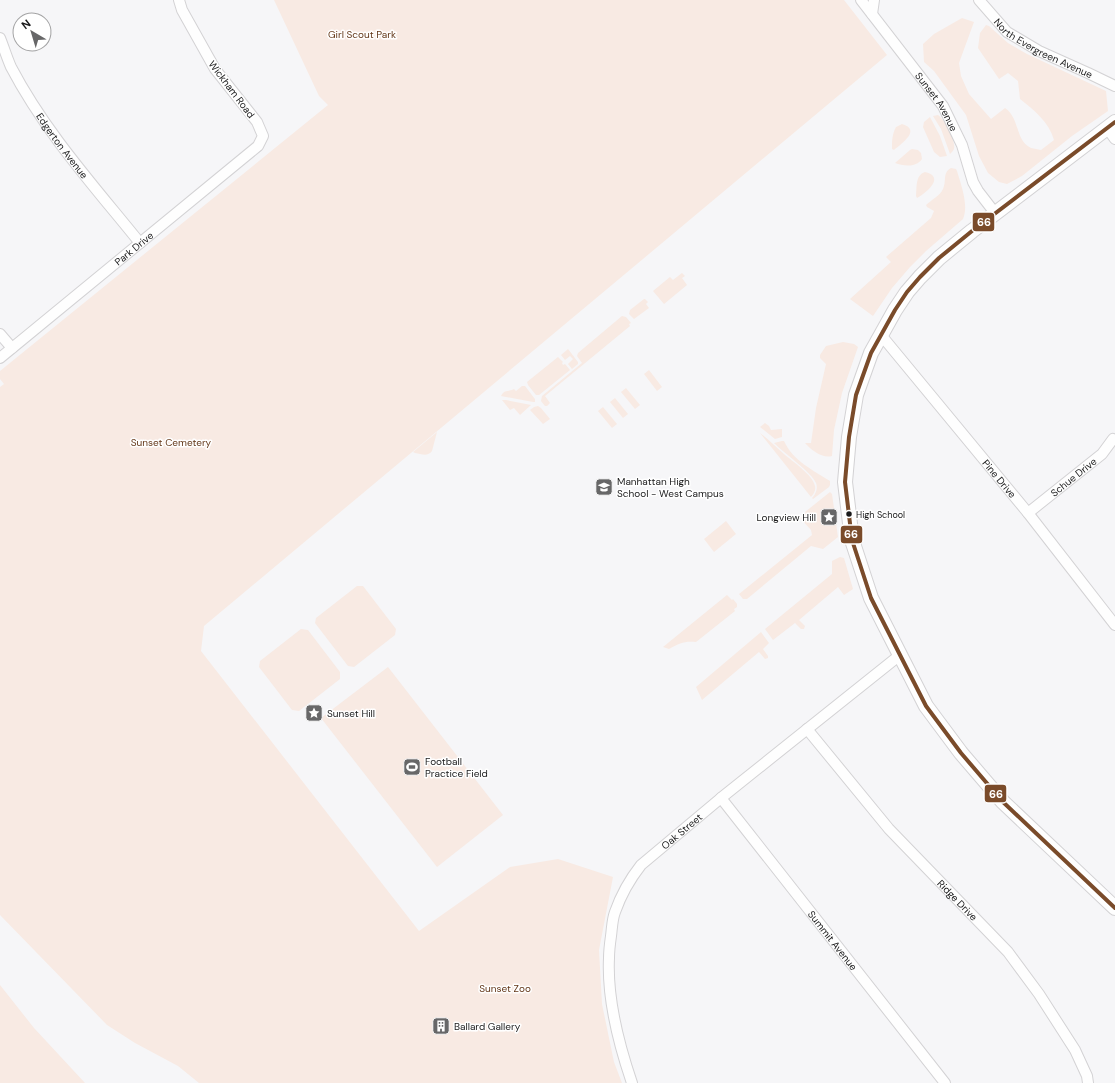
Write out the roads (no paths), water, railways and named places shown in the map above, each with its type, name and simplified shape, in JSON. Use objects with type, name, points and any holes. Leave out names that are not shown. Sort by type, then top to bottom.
[{"type":"street","name":"Wickham Road","points":[[179,0],[182,10],[215,69],[257,122],[263,136]]},
{"type":"street","name":"Sunset Avenue","points":[[861,0],[943,106],[962,145],[973,182],[995,213]]},
{"type":"street","points":[[872,14],[874,0]]},
{"type":"street","name":"North Evergreen Avenue","points":[[979,0],[1007,32],[1039,51],[1115,86]]},
{"type":"street","name":"Edgerton Avenue","points":[[0,38],[18,79],[54,137],[140,243]]},
{"type":"street","points":[[1112,130],[995,213],[946,252],[907,292],[871,353],[856,395],[849,437],[845,482],[852,540],[871,598],[926,706],[961,753],[1003,802],[1115,908]]},
{"type":"street","name":"Park Drive","points":[[0,358],[258,146],[263,136]]},
{"type":"street","points":[[0,334],[12,348]]},
{"type":"street","name":"Pine Drive","points":[[881,335],[1028,513],[1115,625]]},
{"type":"street","name":"Schue Drive","points":[[1028,513],[1102,454],[1113,439],[1115,440]]},
{"type":"street","name":"Oak Street","points":[[632,1083],[620,1045],[610,988],[609,958],[614,914],[624,890],[634,874],[641,865],[721,798],[900,655]]},
{"type":"street","name":"Ridge Drive","points":[[807,729],[889,829],[1008,952],[1039,994],[1075,1050],[1087,1076],[1088,1083]]},
{"type":"street","name":"Summit Avenue","points":[[721,798],[946,1083]]},
{"type":"place","name":"Manhattan High School - West Campus","points":[[604,487]]},
{"type":"place","name":"High School","points":[[849,514]]},
{"type":"place","name":"Longview Hill","points":[[829,517]]},
{"type":"place","name":"Sunset Hill","points":[[314,713]]},
{"type":"place","name":"Football Practice Field","points":[[412,767]]},
{"type":"place","name":"Ballard Gallery","points":[[441,1026]]},
{"type":"park label","name":"Girl Scout Park","points":[[362,34]]},
{"type":"park label","name":"Sunset Cemetery","points":[[171,442]]},
{"type":"park label","name":"Sunset Zoo","points":[[505,988]]}]
